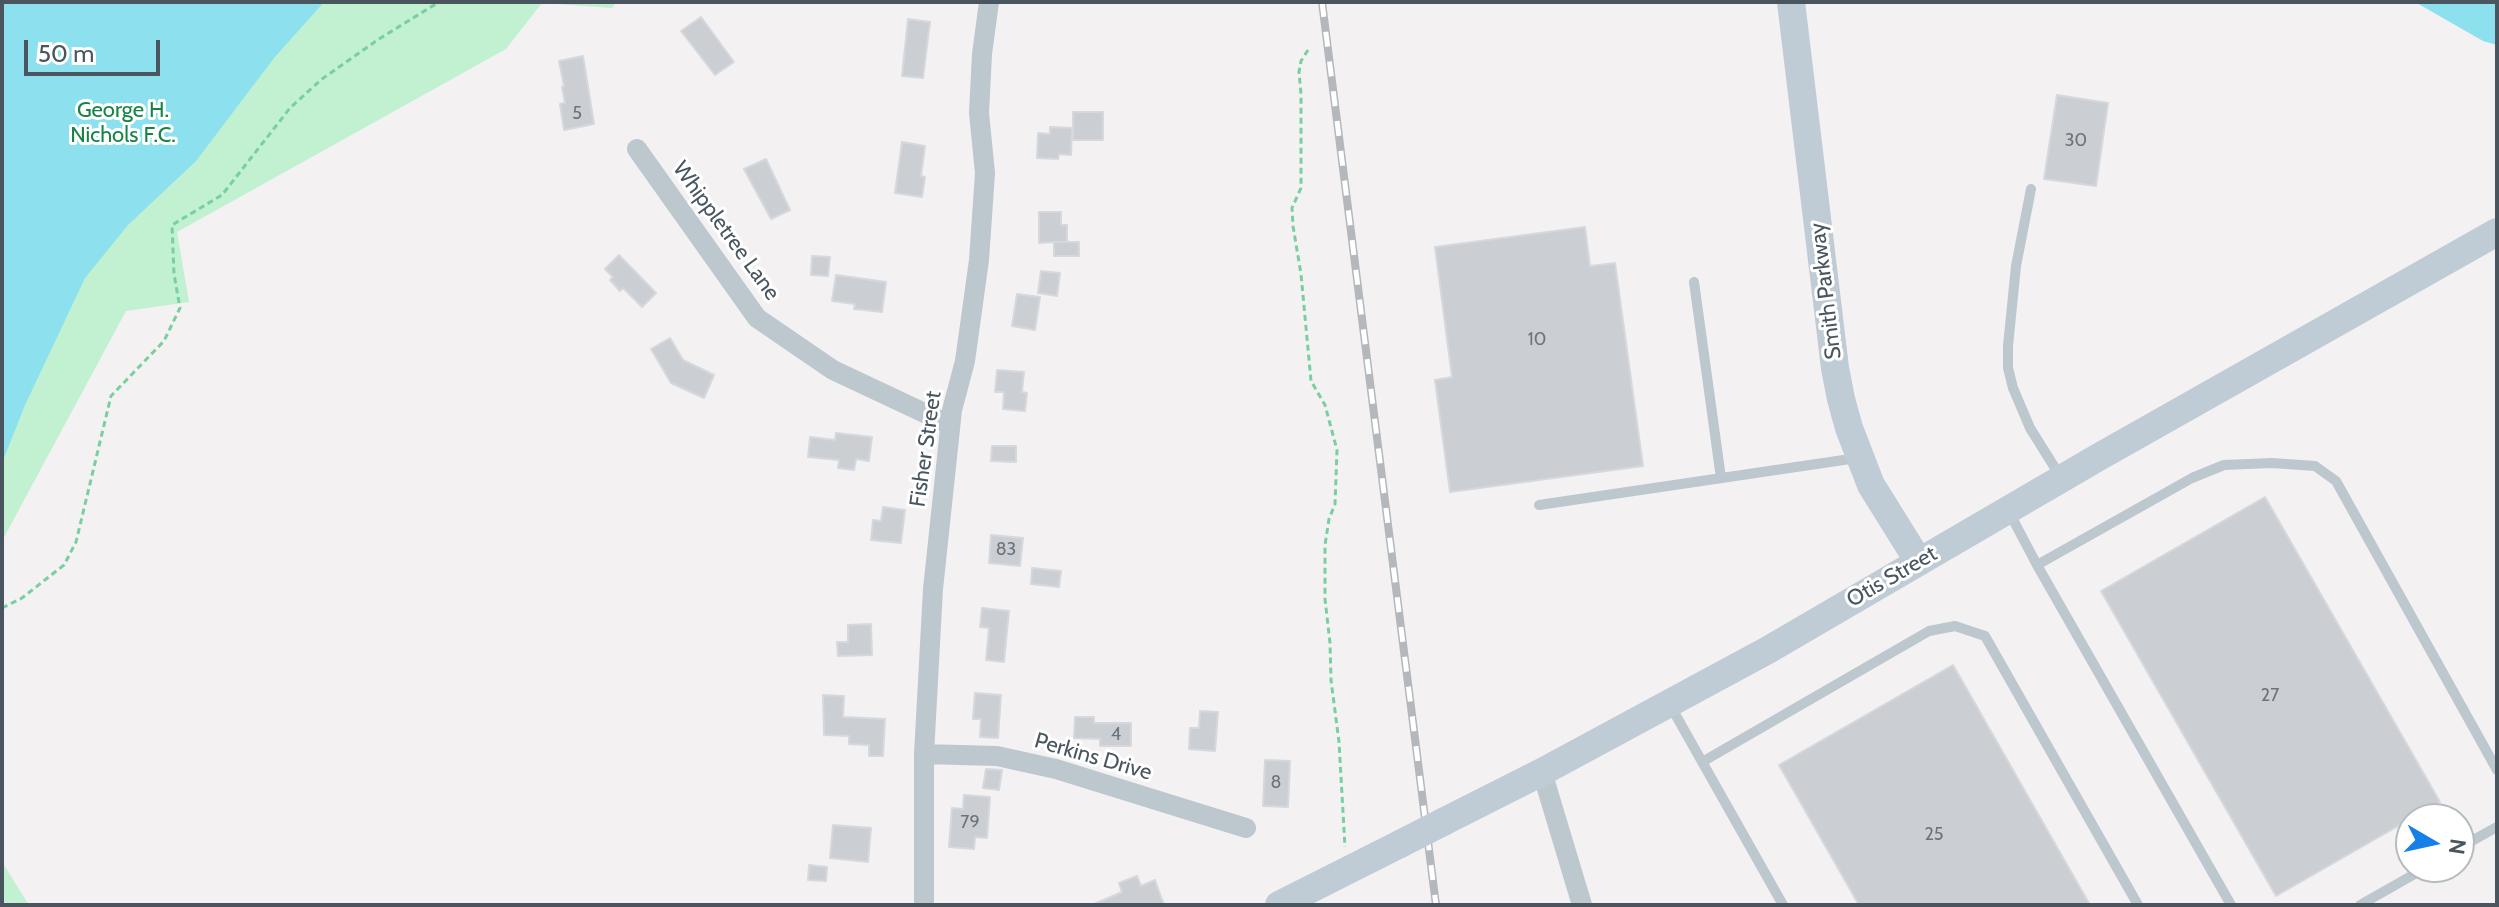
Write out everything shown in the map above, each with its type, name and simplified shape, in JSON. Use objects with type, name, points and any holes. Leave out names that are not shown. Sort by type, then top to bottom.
[{"type":"main road","name":"Smith Parkway","points":[[1791,2],[1835,368],[1845,414],[1859,457],[1886,511],[1919,562]]},
{"type":"main road","name":"Otis Street","points":[[1279,905],[1542,772],[1768,650],[2497,232]]},
{"type":"street","name":"Fisher Street","points":[[924,905],[924,754],[933,589],[950,425],[965,361],[979,260],[985,173],[979,113],[989,2]]},
{"type":"street","name":"Whippletree Lane","points":[[637,149],[757,318],[833,370],[950,425]]},
{"type":"street","name":"Perkins Drive","points":[[924,754],[997,756],[1056,769],[1246,828]]},
{"type":"street","points":[[1542,772],[1582,905]]},
{"type":"lane","points":[[2031,189],[2016,266],[2008,368],[2030,428],[2062,479]]},
{"type":"lane","points":[[1694,282],[1721,478]]},
{"type":"lane","points":[[1539,505],[1859,457]]},
{"type":"lane","points":[[2037,565],[2192,478],[2224,465],[2272,463],[2315,466],[2336,481],[2497,770]]},
{"type":"lane","points":[[2008,510],[2231,905]]},
{"type":"lane","points":[[1702,762],[1929,631],[1955,626],[1985,636],[2138,905]]},
{"type":"lane","points":[[1669,703],[1783,905]]},
{"type":"lane","points":[[2475,839],[2497,827]]},
{"type":"lane","points":[[2360,905],[2399,883]]},
{"type":"path","points":[[2,608],[22,598],[64,565],[76,542],[111,396],[164,341],[180,308],[174,274],[172,225],[222,195],[290,108],[322,79],[439,2]]},
{"type":"path","points":[[1308,50],[1299,72],[1301,180],[1292,208],[1311,381],[1325,405],[1337,450],[1335,504],[1325,545],[1325,599],[1348,870]]},
{"type":"green space","name":"George H. Nichols F.C.","points":[[2,2],[616,2],[612,8],[542,3],[506,49],[177,232],[189,302],[126,311],[2,541]]},
{"type":"green space","points":[[2,862],[29,905],[2,905]]},
{"type":"water","points":[[2,2],[324,2],[274,58],[196,161],[128,225],[85,278],[25,405],[2,463]]},
{"type":"water","points":[[2415,2],[2497,2],[2497,45],[2483,41]]},
{"type":"building","points":[[701,17],[734,62],[715,75],[681,31]]},
{"type":"building","points":[[908,19],[930,22],[923,78],[902,76]]},
{"type":"building","points":[[583,56],[594,124],[564,130],[560,104],[565,103],[564,86],[559,61]]},
{"type":"building","points":[[2057,95],[2108,103],[2096,186],[2044,179]]},
{"type":"building","points":[[1073,112],[1103,112],[1103,140],[1073,140]]},
{"type":"building","points":[[1050,127],[1072,128],[1071,155],[1059,154],[1058,159],[1037,158],[1038,133],[1050,134]]},
{"type":"building","points":[[902,142],[925,146],[922,197],[895,193]]},
{"type":"building","points":[[766,159],[790,210],[771,219],[744,169]]},
{"type":"building","points":[[1039,212],[1061,212],[1061,225],[1067,225],[1067,242],[1079,242],[1079,256],[1054,256],[1054,242],[1039,243]]},
{"type":"building","points":[[1585,227],[1590,266],[1615,263],[1643,466],[1450,492],[1435,380],[1452,377],[1435,247]]},
{"type":"building","points":[[619,255],[656,293],[642,307],[623,288],[620,291],[605,269]]},
{"type":"building","points":[[812,256],[830,257],[828,276],[811,275]]},
{"type":"building","points":[[1041,271],[1060,273],[1057,296],[1038,293]]},
{"type":"building","points":[[836,275],[886,282],[882,312],[854,309],[855,304],[832,301]]},
{"type":"building","points":[[1017,294],[1040,297],[1035,330],[1012,326]]},
{"type":"building","points":[[670,338],[683,360],[714,375],[704,398],[671,383],[651,349]]},
{"type":"building","points":[[997,370],[1024,372],[1022,392],[1027,393],[1025,411],[1003,409],[1004,392],[995,392]]},
{"type":"building","points":[[836,433],[872,437],[869,461],[856,459],[854,470],[838,468],[839,460],[808,457],[810,437],[835,440]]},
{"type":"building","points":[[992,446],[1016,446],[1016,462],[991,461]]},
{"type":"building","points":[[2265,497],[2440,802],[2395,803],[2395,828],[2276,896],[2101,591]]},
{"type":"building","points":[[883,507],[905,510],[901,543],[871,540],[873,520],[881,521]]},
{"type":"building","points":[[991,535],[1023,538],[1020,566],[989,563]]},
{"type":"building","points":[[1032,568],[1061,571],[1059,587],[1031,584]]},
{"type":"building","points":[[982,608],[1009,611],[1004,662],[986,660],[989,628],[980,627]]},
{"type":"building","points":[[871,624],[872,655],[838,656],[837,642],[848,642],[848,625]]},
{"type":"building","points":[[1953,665],[2090,905],[1859,905],[1779,765]]},
{"type":"building","points":[[975,693],[1001,695],[998,738],[980,737],[981,719],[973,719]]},
{"type":"building","points":[[823,695],[844,696],[843,717],[885,719],[883,756],[869,756],[869,745],[849,744],[849,736],[824,735]]},
{"type":"building","points":[[1200,711],[1218,712],[1215,751],[1189,749],[1190,728],[1199,728]]},
{"type":"building","points":[[1075,717],[1094,717],[1094,723],[1131,723],[1131,746],[1100,746],[1100,739],[1074,738]]},
{"type":"building","points":[[1265,760],[1290,761],[1288,807],[1263,806]]},
{"type":"building","points":[[986,769],[1002,770],[999,790],[983,788]]},
{"type":"building","points":[[964,795],[990,797],[987,838],[975,837],[974,849],[949,847],[952,808],[963,809]]},
{"type":"building","points":[[833,825],[871,828],[868,862],[830,858]]},
{"type":"building","points":[[809,865],[827,867],[826,881],[808,880]]},
{"type":"building","points":[[1137,876],[1141,886],[1155,880],[1164,905],[1092,905],[1122,892],[1119,883]]},
{"type":"railway","points":[[1322,2],[1436,905]]}]
